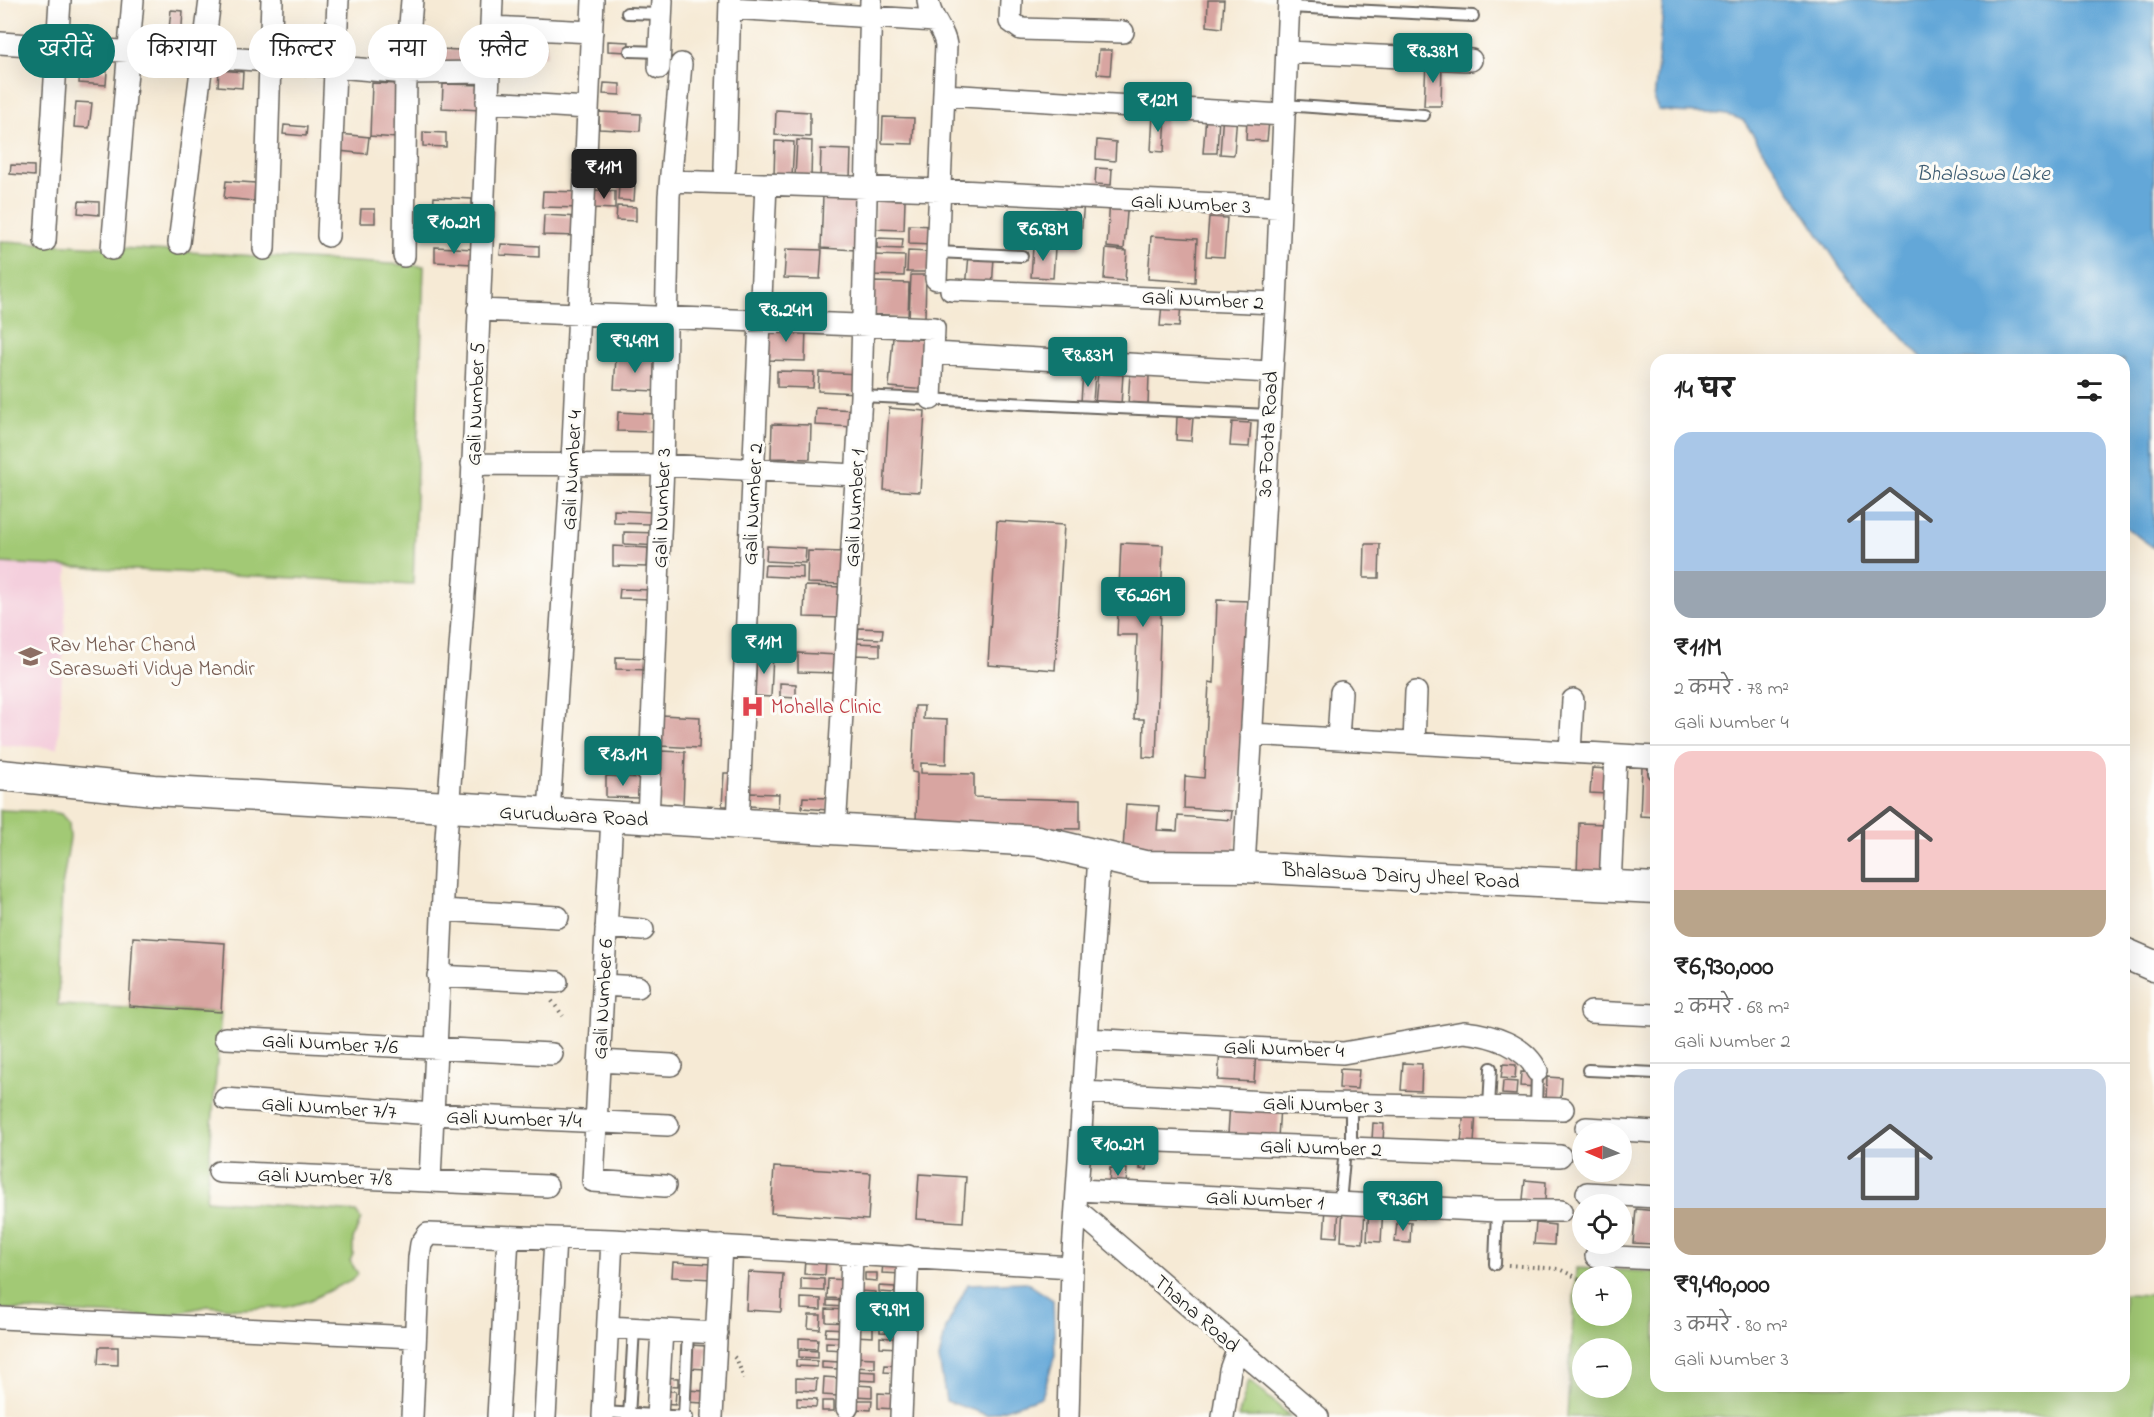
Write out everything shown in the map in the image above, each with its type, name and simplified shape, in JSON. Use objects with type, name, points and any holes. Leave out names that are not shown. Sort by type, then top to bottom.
[{"type":"street","points":[[59,24],[60,0]]},
{"type":"street","points":[[132,24],[134,0]]},
{"type":"street","points":[[207,24],[210,0]]},
{"type":"street","points":[[271,24],[272,0]]},
{"type":"street","points":[[337,24],[338,0]]},
{"type":"street","points":[[410,24],[412,0]]},
{"type":"street","name":"Gali Number 5","points":[[490,24],[492,0]]},
{"type":"street","name":"Gali Number 4","points":[[549,813],[572,465],[593,0]]},
{"type":"street","points":[[928,0],[930,13],[945,34],[946,45],[937,252]]},
{"type":"street","points":[[1011,0],[1010,21],[1021,29],[1123,32]]},
{"type":"street","points":[[725,168],[730,4],[871,9],[935,21]]},
{"type":"street","name":"30 Foota Road","points":[[1244,867],[1270,372],[1276,303],[1289,4]]},
{"type":"street","points":[[660,60],[662,7]]},
{"type":"street","name":"Gali Number 1","points":[[835,830],[861,396],[871,9]]},
{"type":"street","points":[[549,36],[591,43]]},
{"type":"street","points":[[0,43],[18,45]]},
{"type":"street","points":[[1287,52],[1471,60]]},
{"type":"street","points":[[670,188],[681,64]]},
{"type":"street","points":[[45,241],[56,78]]},
{"type":"street","points":[[112,249],[128,78]]},
{"type":"street","points":[[179,243],[201,78]]},
{"type":"street","points":[[264,249],[269,78]]},
{"type":"street","points":[[328,236],[335,78]]},
{"type":"street","points":[[404,256],[406,78]]},
{"type":"street","name":"Gali Number 5","points":[[430,1180],[438,976],[472,464],[488,78]]},
{"type":"street","points":[[945,95],[1283,110]]},
{"type":"street","points":[[487,102],[588,108]]},
{"type":"street","name":"Gali Number 3","points":[[648,819],[663,465],[670,188],[766,184],[868,187],[1279,207]]},
{"type":"street","name":"Gali Number 2","points":[[738,824],[766,184]]},
{"type":"street","name":"Gali Number 2","points":[[937,252],[944,284],[1276,303]]},
{"type":"street","points":[[478,310],[934,328],[931,399]]},
{"type":"street","points":[[934,353],[1270,372]]},
{"type":"street","points":[[472,464],[663,465],[856,475]]},
{"type":"street","points":[[1338,739],[1341,692]]},
{"type":"street","points":[[1414,743],[1416,692]]},
{"type":"street","points":[[1570,752],[1574,700]]},
{"type":"street","points":[[1251,734],[1616,755],[1650,761]]},
{"type":"street","points":[[1610,886],[1616,755]]},
{"type":"street","name":"Gurudwara Road","points":[[0,775],[154,790],[1038,841],[1145,866]]},
{"type":"street","name":"Gali Number 6","points":[[612,817],[593,1181],[665,1186]]},
{"type":"street","points":[[1068,1417],[1072,1267],[1099,856]]},
{"type":"street","name":"Bhalaswa Dairy Jheel Road","points":[[1145,866],[1244,867],[1650,888]]},
{"type":"street","points":[[442,910],[558,916]]},
{"type":"street","points":[[606,927],[643,930]]},
{"type":"street","points":[[2130,955],[2154,966]]},
{"type":"street","points":[[438,976],[556,982]]},
{"type":"street","points":[[603,985],[638,987]]},
{"type":"street","points":[[1591,1012],[1650,1015]]},
{"type":"street","name":"Gali Number 4","points":[[1087,1039],[1343,1053],[1464,1032],[1479,1033],[1514,1046],[1530,1057],[1537,1071]]},
{"type":"street","name":"Gali Number 7/6","points":[[225,1038],[552,1054]]},
{"type":"street","points":[[599,1061],[671,1065]]},
{"type":"street","name":"Gali Number 3","points":[[1084,1092],[1351,1106],[1563,1109]]},
{"type":"street","name":"Gali Number 7/7","points":[[225,1099],[433,1114]]},
{"type":"street","name":"Gali Number 7/4","points":[[433,1114],[668,1125]]},
{"type":"street","points":[[1632,1131],[1650,1132]]},
{"type":"street","name":"Gali Number 2","points":[[1081,1138],[1560,1156]]},
{"type":"street","name":"Gali Number 7/8","points":[[219,1172],[547,1186]]},
{"type":"street","points":[[1587,1193],[1650,1197]]},
{"type":"street","name":"Gali Number 1","points":[[1077,1200],[1340,1203],[1561,1211]]},
{"type":"street","name":"Thana Road","points":[[1077,1200],[1238,1348],[1318,1417]]},
{"type":"street","points":[[412,1417],[419,1258],[421,1244],[428,1234],[612,1240],[1072,1267]]},
{"type":"street","points":[[498,1417],[508,1237]]},
{"type":"street","points":[[545,1417],[555,1239]]},
{"type":"street","points":[[603,1415],[612,1240]]},
{"type":"street","points":[[712,1417],[721,1246]]},
{"type":"street","points":[[847,1408],[852,1255]]},
{"type":"street","points":[[901,1417],[908,1256]]},
{"type":"street","points":[[1596,1256],[1650,1259]]},
{"type":"street","points":[[0,1318],[414,1337]]},
{"type":"street","points":[[608,1327],[717,1333]]},
{"type":"street","points":[[657,1416],[662,1330]]},
{"type":"street","points":[[1223,1417],[1230,1370],[1238,1348]]},
{"type":"lane","points":[[1289,4],[1473,16]]},
{"type":"lane","points":[[627,13],[662,7]]},
{"type":"lane","points":[[630,51],[660,60]]},
{"type":"lane","points":[[1283,110],[1425,115]]},
{"type":"lane","points":[[937,252],[1022,256]]},
{"type":"lane","points":[[861,396],[1269,415]]},
{"type":"lane","points":[[1489,1108],[1491,1068]]},
{"type":"lane","points":[[1588,1070],[1650,1073]]},
{"type":"lane","points":[[1536,1109],[1537,1071]]},
{"type":"lane","points":[[1340,1203],[1351,1106]]},
{"type":"lane","points":[[1495,1264],[1497,1210]]},
{"type":"lane","points":[[629,1415],[634,1328]]},
{"type":"lane","points":[[603,1415],[685,1417],[688,1331]]},
{"type":"path","points":[[1495,1264],[1559,1269],[1572,1275]]},
{"type":"shaded area","name":"Rav Mehar Chand Saraswati Vidya Mandir","points":[[0,563],[68,566],[58,748],[0,745]]},
{"type":"green space","points":[[0,241],[424,266],[413,584],[0,563]]},
{"type":"green space","points":[[0,810],[52,812],[61,814],[69,823],[70,838],[62,887],[58,1005],[221,1012],[206,1200],[356,1212],[361,1219],[353,1239],[353,1254],[350,1261],[358,1274],[353,1279],[308,1301],[287,1307],[241,1309],[207,1306],[160,1317],[0,1309]]},
{"type":"green space","points":[[1632,1271],[1650,1272],[1650,1392],[2130,1392],[2130,1294],[2154,1295],[2154,1417],[1567,1417],[1572,1326],[1632,1326]]},
{"type":"green space","points":[[1249,1380],[1291,1417],[1238,1417]]},
{"type":"water","name":"Bhalaswa Lake","points":[[1664,0],[2154,0],[2154,548],[2130,530],[2130,354],[1918,354],[1846,276],[1744,121],[1713,113],[1659,110],[1654,101]]},
{"type":"water","points":[[1026,1282],[1053,1300],[1055,1355],[1042,1397],[987,1415],[946,1401],[939,1359],[946,1328],[968,1284]]},
{"type":"building","points":[[1208,0],[1224,0],[1222,28],[1207,26]]},
{"type":"building","points":[[171,10],[183,11],[182,24],[170,24]]},
{"type":"building","points":[[608,41],[629,42],[628,52],[608,51]]},
{"type":"building","points":[[447,49],[459,50],[459,63],[447,62]]},
{"type":"building","points":[[1099,50],[1112,50],[1110,75],[1097,74]]},
{"type":"building","points":[[1426,62],[1442,63],[1441,106],[1424,106]]},
{"type":"building","points":[[237,72],[243,72],[242,88],[218,86],[218,78],[237,78]]},
{"type":"building","points":[[79,78],[106,78],[106,85],[79,83]]},
{"type":"building","points":[[372,83],[399,84],[397,138],[370,136]]},
{"type":"building","points":[[604,83],[620,84],[620,95],[603,94]]},
{"type":"building","points":[[443,84],[483,85],[481,110],[442,108]]},
{"type":"building","points":[[76,102],[92,103],[89,128],[74,127]]},
{"type":"building","points":[[776,110],[810,112],[810,137],[775,135]]},
{"type":"building","points":[[599,112],[641,114],[640,131],[599,129]]},
{"type":"building","points":[[1223,113],[1237,114],[1234,155],[1220,154]]},
{"type":"building","points":[[1153,114],[1166,115],[1164,152],[1151,151]]},
{"type":"building","points":[[1206,116],[1219,117],[1217,153],[1203,153]]},
{"type":"building","points":[[883,117],[914,118],[913,144],[882,143]]},
{"type":"building","points":[[1247,120],[1269,121],[1267,141],[1246,140]]},
{"type":"building","points":[[284,125],[307,127],[306,136],[283,134]]},
{"type":"building","points":[[423,132],[446,133],[446,147],[423,146]]},
{"type":"building","points":[[340,134],[369,137],[367,154],[339,151]]},
{"type":"building","points":[[797,140],[812,141],[811,177],[795,176]]},
{"type":"building","points":[[1097,140],[1116,142],[1115,161],[1096,159]]},
{"type":"building","points":[[775,141],[794,142],[792,177],[774,176]]},
{"type":"building","points":[[821,149],[851,150],[850,179],[820,178]]},
{"type":"building","points":[[11,165],[34,166],[34,176],[10,174]]},
{"type":"building","points":[[598,168],[618,169],[617,185],[598,185]]},
{"type":"building","points":[[1096,168],[1112,169],[1111,185],[1095,184]]},
{"type":"building","points":[[226,181],[255,183],[254,201],[224,198]]},
{"type":"building","points":[[619,185],[635,186],[634,201],[618,200]]},
{"type":"building","points":[[594,190],[615,191],[615,209],[593,208]]},
{"type":"building","points":[[543,191],[583,192],[582,208],[542,207]]},
{"type":"building","points":[[823,195],[859,196],[856,250],[821,248]]},
{"type":"building","points":[[434,197],[472,199],[472,212],[433,211]]},
{"type":"building","points":[[877,199],[905,200],[904,230],[875,229]]},
{"type":"building","points":[[1065,199],[1084,201],[1080,248],[1062,246]]},
{"type":"building","points":[[1110,199],[1128,200],[1124,249],[1107,247]]},
{"type":"building","points":[[79,201],[99,202],[99,215],[78,213]]},
{"type":"building","points":[[617,206],[636,207],[636,221],[616,220]]},
{"type":"building","points":[[361,209],[375,209],[375,223],[360,223]]},
{"type":"building","points":[[544,215],[580,217],[579,236],[543,235]]},
{"type":"building","points":[[1209,217],[1227,218],[1224,257],[1206,256]]},
{"type":"building","points":[[909,225],[934,226],[933,245],[909,244]]},
{"type":"building","points":[[1151,236],[1197,239],[1195,282],[1148,279]]},
{"type":"building","points":[[877,238],[903,239],[902,249],[877,248]]},
{"type":"building","points":[[501,244],[539,246],[539,257],[500,255]]},
{"type":"building","points":[[435,247],[474,249],[473,264],[435,262]]},
{"type":"building","points":[[1033,247],[1055,248],[1053,278],[1031,277]]},
{"type":"building","points":[[786,249],[822,250],[820,279],[784,278]]},
{"type":"building","points":[[1106,249],[1127,251],[1125,281],[1104,279]]},
{"type":"building","points":[[908,251],[930,252],[930,272],[907,272]]},
{"type":"building","points":[[872,255],[905,256],[904,276],[872,275]]},
{"type":"building","points":[[969,255],[994,257],[992,289],[966,288]]},
{"type":"building","points":[[911,275],[926,275],[925,318],[909,317]]},
{"type":"building","points":[[873,282],[909,283],[908,318],[872,316]]},
{"type":"building","points":[[1162,304],[1181,305],[1179,327],[1160,326]]},
{"type":"building","points":[[767,325],[806,326],[805,361],[765,360]]},
{"type":"building","points":[[893,337],[930,340],[927,390],[889,387]]},
{"type":"building","points":[[616,357],[656,359],[655,391],[614,389]]},
{"type":"building","points":[[777,371],[814,372],[813,388],[777,387]]},
{"type":"building","points":[[819,372],[858,374],[857,393],[818,391]]},
{"type":"building","points":[[1083,372],[1095,373],[1093,403],[1081,402]]},
{"type":"building","points":[[1098,372],[1123,374],[1121,405],[1095,404]]},
{"type":"building","points":[[1130,374],[1149,375],[1148,406],[1128,405]]},
{"type":"building","points":[[816,408],[856,410],[855,427],[815,425]]},
{"type":"building","points":[[889,408],[925,411],[920,492],[884,490]]},
{"type":"building","points":[[618,412],[654,414],[653,432],[617,431]]},
{"type":"building","points":[[1177,417],[1193,418],[1191,441],[1176,440]]},
{"type":"building","points":[[1232,422],[1251,423],[1249,447],[1230,446]]},
{"type":"building","points":[[772,424],[811,425],[810,459],[771,458]]},
{"type":"building","points":[[614,510],[651,512],[651,524],[614,523]]},
{"type":"building","points":[[997,521],[1064,525],[1055,670],[988,665]]},
{"type":"building","points":[[624,532],[658,533],[658,546],[624,544]]},
{"type":"building","points":[[1121,543],[1163,545],[1156,758],[1143,757],[1144,719],[1134,719],[1137,635],[1117,635]]},
{"type":"building","points":[[1365,544],[1380,544],[1379,578],[1364,578]]},
{"type":"building","points":[[613,546],[648,548],[647,567],[613,566]]},
{"type":"building","points":[[767,546],[806,548],[805,563],[766,561]]},
{"type":"building","points":[[808,551],[845,552],[844,584],[807,583]]},
{"type":"building","points":[[765,565],[803,566],[803,578],[764,576]]},
{"type":"building","points":[[805,586],[845,587],[844,618],[804,617]]},
{"type":"building","points":[[620,589],[654,590],[653,599],[619,598]]},
{"type":"building","points":[[1217,600],[1250,601],[1235,858],[1123,850],[1126,804],[1159,806],[1157,830],[1177,831],[1178,816],[1231,820],[1232,811],[1184,808],[1185,776],[1204,778],[1209,682],[1214,683]]},
{"type":"building","points":[[859,628],[883,629],[882,639],[858,638]]},
{"type":"building","points":[[854,643],[880,644],[880,656],[854,655]]},
{"type":"building","points":[[757,653],[773,654],[771,697],[755,696]]},
{"type":"building","points":[[798,653],[838,655],[837,673],[798,672]]},
{"type":"building","points":[[616,657],[652,658],[651,670],[616,669]]},
{"type":"building","points":[[780,683],[796,684],[796,698],[780,697]]},
{"type":"building","points":[[915,706],[924,706],[923,719],[947,720],[946,764],[921,763],[921,773],[974,774],[974,797],[1080,800],[1080,829],[916,826],[917,773],[912,772]]},
{"type":"building","points":[[661,715],[700,717],[699,748],[660,746]]},
{"type":"building","points":[[659,751],[685,752],[683,805],[656,803]]},
{"type":"building","points":[[1642,767],[1650,767],[1650,817],[1640,816]]},
{"type":"building","points":[[1592,768],[1608,769],[1607,794],[1590,793]]},
{"type":"building","points":[[724,773],[735,773],[734,806],[722,806]]},
{"type":"building","points":[[606,776],[640,778],[639,798],[606,797]]},
{"type":"building","points":[[750,793],[779,794],[778,808],[750,806]]},
{"type":"building","points":[[803,797],[828,798],[828,810],[802,808]]},
{"type":"building","points":[[1579,823],[1606,824],[1604,873],[1577,872]]},
{"type":"building","points":[[133,937],[225,943],[221,1012],[129,1006]]},
{"type":"building","points":[[1220,1047],[1256,1050],[1254,1082],[1218,1080]]},
{"type":"building","points":[[1403,1063],[1422,1064],[1421,1091],[1401,1090]]},
{"type":"building","points":[[1503,1064],[1516,1065],[1515,1079],[1501,1078]]},
{"type":"building","points":[[1340,1069],[1359,1070],[1357,1089],[1339,1088]]},
{"type":"building","points":[[1521,1072],[1540,1073],[1539,1087],[1520,1086]]},
{"type":"building","points":[[1547,1077],[1562,1078],[1561,1099],[1546,1098]]},
{"type":"building","points":[[1503,1081],[1517,1082],[1516,1095],[1502,1094]]},
{"type":"building","points":[[1230,1103],[1280,1106],[1278,1138],[1228,1134]]},
{"type":"building","points":[[1464,1109],[1476,1110],[1474,1144],[1461,1143]]},
{"type":"building","points":[[1373,1123],[1384,1124],[1383,1141],[1372,1140]]},
{"type":"building","points":[[1142,1150],[1148,1150],[1147,1170],[1140,1169]]},
{"type":"building","points":[[774,1167],[871,1173],[868,1220],[771,1213]]},
{"type":"building","points":[[1110,1168],[1127,1169],[1126,1186],[1109,1185]]},
{"type":"building","points":[[919,1174],[966,1177],[963,1222],[916,1219]]},
{"type":"building","points":[[1525,1180],[1546,1182],[1545,1201],[1523,1199]]},
{"type":"building","points":[[1369,1206],[1383,1207],[1381,1242],[1367,1241]]},
{"type":"building","points":[[1343,1207],[1365,1209],[1363,1243],[1341,1241]]},
{"type":"building","points":[[1326,1208],[1339,1209],[1337,1237],[1324,1236]]},
{"type":"building","points":[[1636,1209],[1650,1210],[1650,1244],[1633,1243]]},
{"type":"building","points":[[1397,1221],[1411,1222],[1410,1243],[1395,1242]]},
{"type":"building","points":[[1536,1223],[1555,1225],[1554,1245],[1534,1244]]},
{"type":"building","points":[[805,1258],[826,1259],[825,1275],[804,1274]]},
{"type":"building","points":[[673,1262],[713,1264],[713,1279],[672,1277]]},
{"type":"building","points":[[883,1264],[903,1265],[903,1274],[882,1273]]},
{"type":"building","points":[[748,1272],[783,1274],[781,1312],[746,1310]]},
{"type":"building","points":[[865,1273],[877,1273],[877,1281],[865,1280]]},
{"type":"building","points":[[801,1278],[824,1279],[824,1291],[801,1290]]},
{"type":"building","points":[[828,1279],[849,1280],[848,1299],[827,1298]]},
{"type":"building","points":[[879,1286],[895,1287],[895,1293],[879,1292]]},
{"type":"building","points":[[857,1291],[875,1292],[875,1299],[857,1298]]},
{"type":"building","points":[[801,1298],[821,1299],[821,1310],[801,1309]]},
{"type":"building","points":[[827,1300],[847,1301],[846,1307],[827,1306]]},
{"type":"building","points":[[879,1302],[900,1303],[899,1312],[879,1311]]},
{"type":"building","points":[[826,1309],[848,1310],[847,1323],[826,1322]]},
{"type":"building","points":[[858,1311],[876,1312],[875,1319],[858,1318]]},
{"type":"building","points":[[809,1315],[821,1315],[820,1329],[808,1328]]},
{"type":"building","points":[[880,1323],[899,1324],[899,1333],[880,1332]]},
{"type":"building","points":[[855,1326],[873,1327],[873,1337],[854,1336]]},
{"type":"building","points":[[826,1328],[847,1329],[847,1337],[825,1336]]},
{"type":"building","points":[[880,1337],[900,1339],[899,1348],[880,1347]]},
{"type":"building","points":[[799,1338],[818,1339],[817,1349],[799,1348]]},
{"type":"building","points":[[826,1342],[846,1343],[845,1350],[826,1349]]},
{"type":"building","points":[[689,1345],[707,1346],[706,1369],[688,1368]]},
{"type":"building","points":[[99,1347],[118,1347],[118,1365],[98,1364]]},
{"type":"building","points":[[799,1350],[818,1351],[818,1358],[799,1357]]},
{"type":"building","points":[[853,1357],[875,1358],[875,1368],[852,1367]]},
{"type":"building","points":[[796,1360],[817,1361],[817,1367],[796,1366]]},
{"type":"building","points":[[822,1361],[838,1362],[838,1369],[822,1368]]},
{"type":"building","points":[[885,1365],[900,1366],[899,1373],[884,1372]]},
{"type":"building","points":[[855,1371],[876,1372],[876,1381],[854,1380]]},
{"type":"building","points":[[660,1377],[678,1378],[678,1386],[659,1385]]},
{"type":"building","points":[[824,1377],[838,1378],[837,1396],[823,1395]]},
{"type":"building","points":[[796,1378],[817,1379],[816,1391],[796,1390]]},
{"type":"building","points":[[855,1385],[872,1386],[872,1397],[854,1396]]},
{"type":"building","points":[[686,1390],[703,1391],[703,1403],[685,1402]]},
{"type":"building","points":[[662,1391],[676,1391],[675,1405],[661,1404]]},
{"type":"building","points":[[878,1393],[895,1394],[895,1409],[878,1408]]},
{"type":"building","points":[[797,1398],[817,1399],[816,1407],[797,1406]]},
{"type":"building","points":[[856,1400],[872,1400],[871,1410],[856,1409]]},
{"type":"building","points":[[822,1401],[834,1401],[834,1411],[822,1411]]},
{"type":"place","name":"Rav Mehar Chand Saraswati Vidya Mandir","points":[[31,656]]},
{"type":"place","name":"Mohalla Clinic","points":[[753,706]]}]
